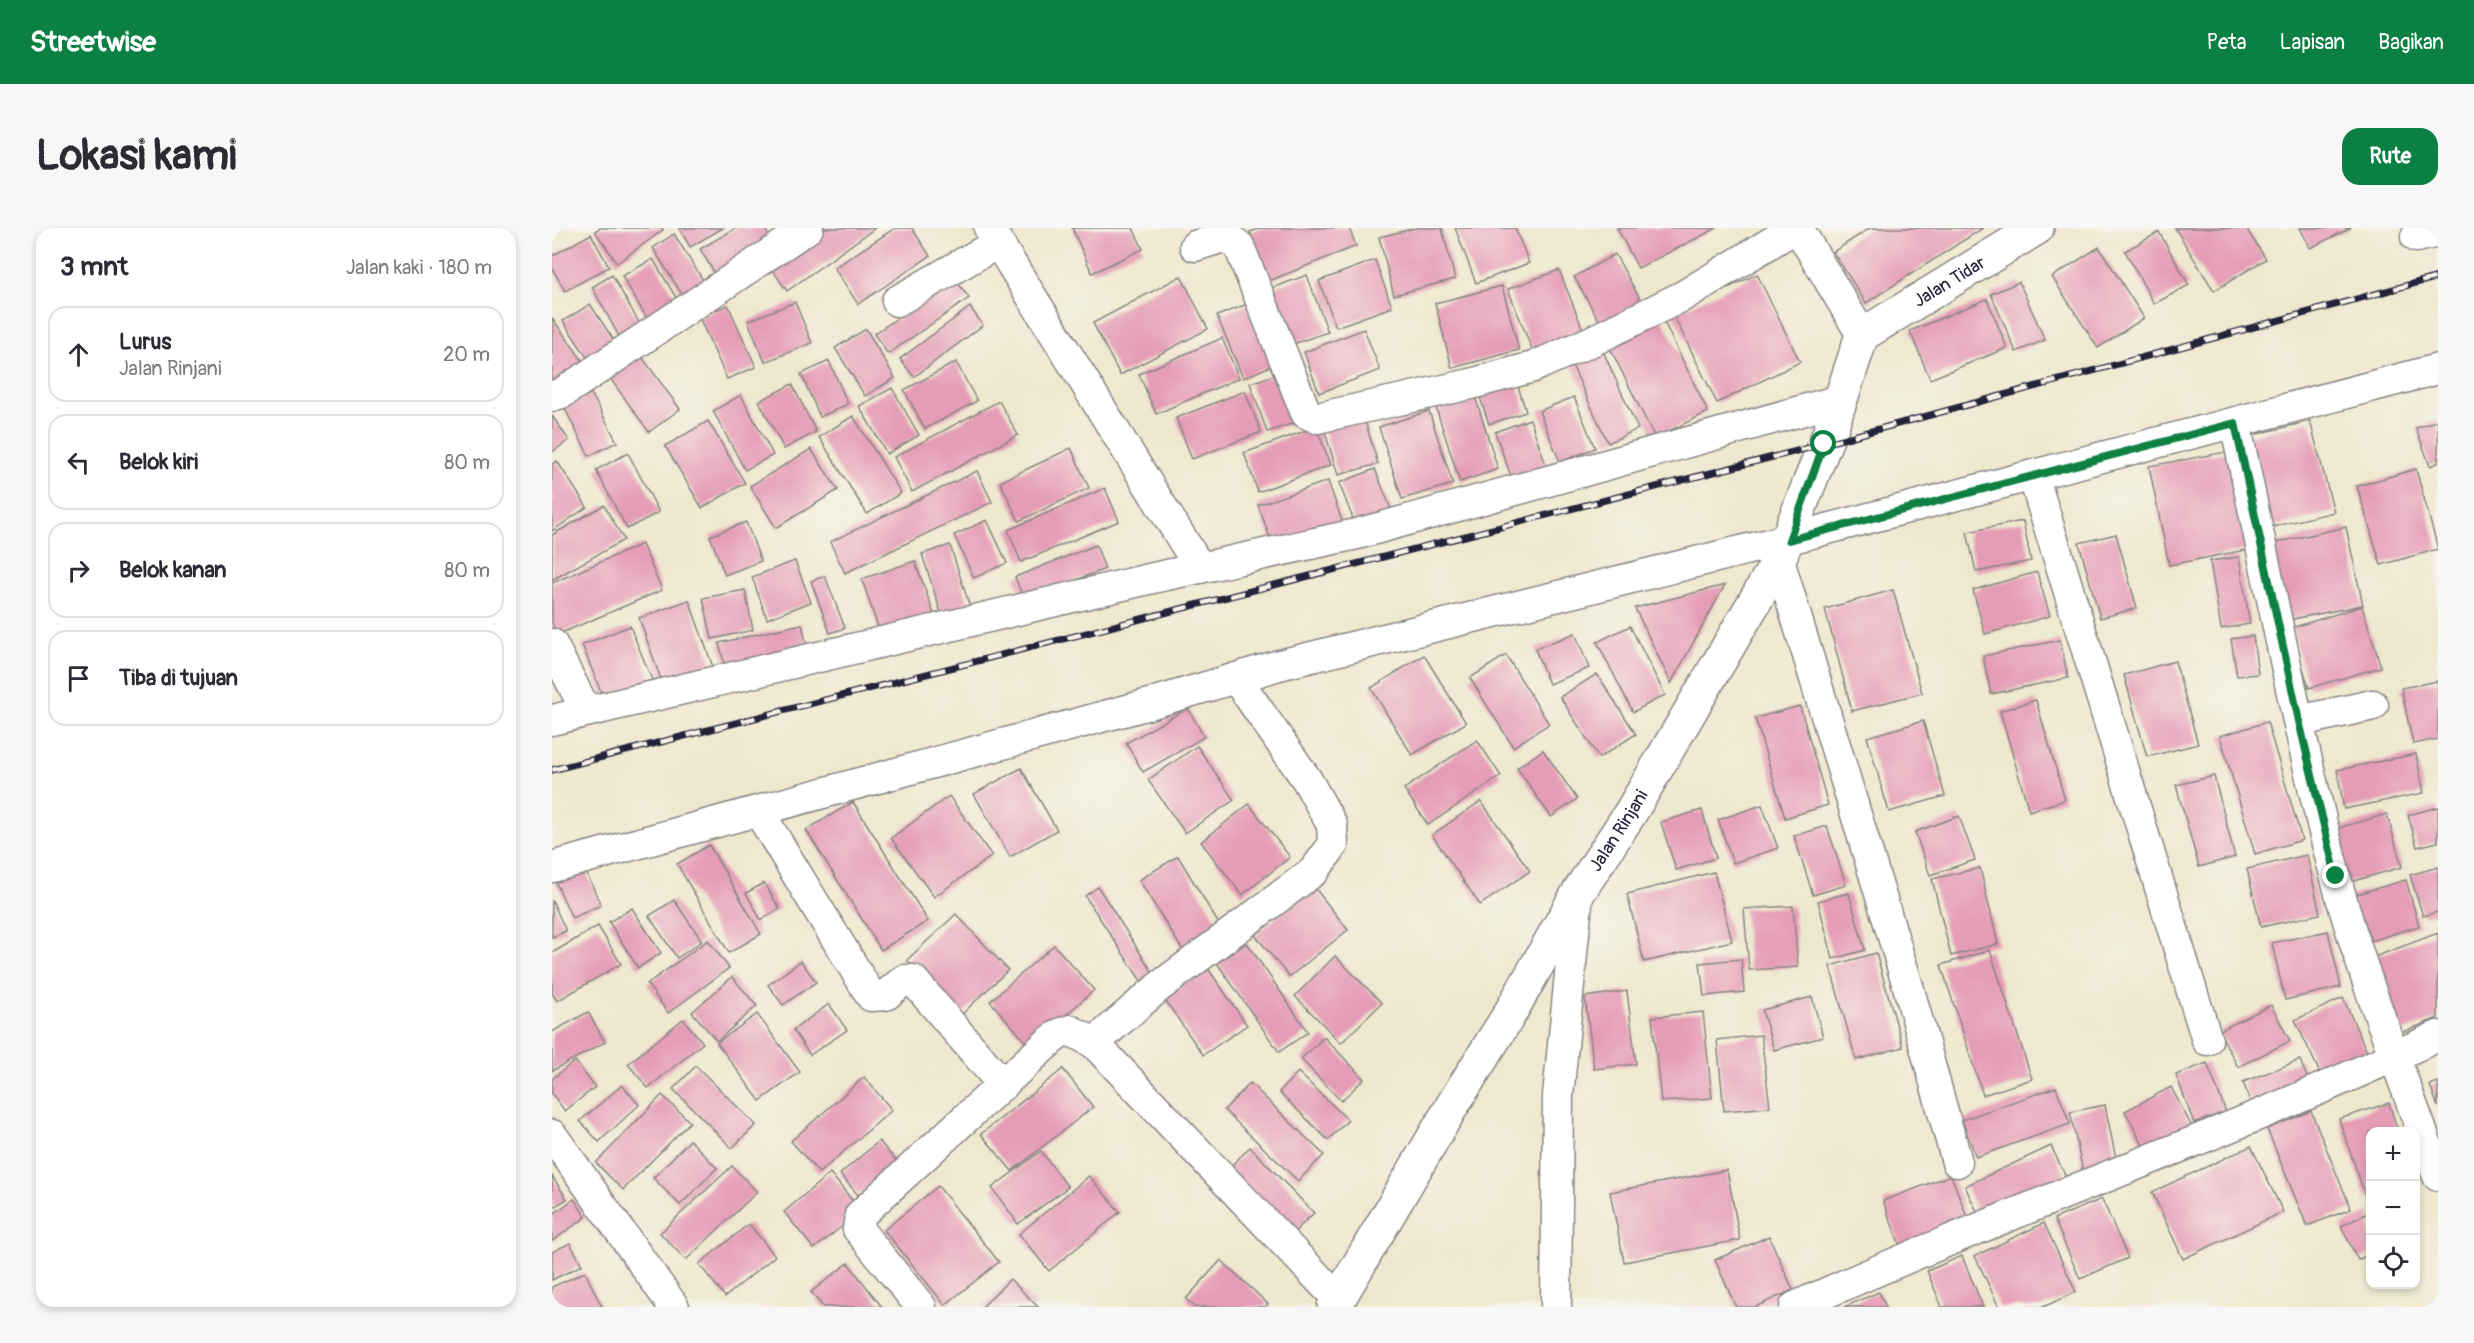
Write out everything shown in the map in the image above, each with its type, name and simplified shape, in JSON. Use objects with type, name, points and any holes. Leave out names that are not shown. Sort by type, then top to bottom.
[{"type":"street","points":[[552,396],[572,386],[808,228]]},
{"type":"street","points":[[1195,246],[1226,236],[1239,246],[1306,413],[1317,418],[1471,384],[1533,367],[1683,296],[1796,228],[1862,336]]},
{"type":"street","name":"Jalan Tidar","points":[[1862,336],[2037,228]]},
{"type":"street","points":[[897,301],[994,236],[1200,568]]},
{"type":"street","name":"Jalan Rinjani","points":[[1336,1303],[1455,1101],[1509,1015],[1578,893],[1631,812],[1784,550],[1862,336]]},
{"type":"street","points":[[552,867],[759,812],[1302,659],[1784,550],[2033,475],[2438,369]]},
{"type":"street","points":[[552,720],[1200,568],[1357,534],[1840,400]]},
{"type":"street","points":[[2235,423],[2299,721],[2342,898],[2361,964],[2438,1176]]},
{"type":"street","points":[[2033,475],[2207,1040]]},
{"type":"street","points":[[1784,550],[1957,1162]]},
{"type":"street","points":[[552,644],[586,711]]},
{"type":"street","points":[[1094,1043],[1160,986],[1314,871],[1333,845],[1332,825],[1306,780],[1236,678]]},
{"type":"street","points":[[2299,721],[2373,705]]},
{"type":"street","points":[[759,812],[871,996],[886,995],[904,980],[913,980],[1003,1085]]},
{"type":"street","points":[[1556,1307],[1558,1096],[1578,893]]},
{"type":"street","points":[[921,1307],[858,1229],[860,1215],[1059,1034],[1070,1030],[1094,1043],[1336,1303]]},
{"type":"street","points":[[1795,1307],[1875,1270],[2233,1125],[2438,1036]]},
{"type":"street","points":[[552,1134],[674,1307]]},
{"type":"building","points":[[600,228],[662,228],[663,230],[617,263],[595,231]]},
{"type":"building","points":[[679,228],[723,228],[690,247]]},
{"type":"building","points":[[736,228],[764,228],[772,242],[715,274],[700,249]]},
{"type":"building","points":[[822,228],[875,228],[787,291],[769,265]]},
{"type":"building","points":[[895,228],[912,228],[930,256],[858,304],[834,268]]},
{"type":"building","points":[[1072,228],[1133,228],[1143,249],[1092,273]]},
{"type":"building","points":[[1261,228],[1349,228],[1356,246],[1269,281],[1250,232]]},
{"type":"building","points":[[1416,228],[1442,228],[1455,279],[1394,295],[1379,237]]},
{"type":"building","points":[[1455,228],[1515,228],[1529,263],[1476,283]]},
{"type":"building","points":[[1617,228],[1717,228],[1638,268]]},
{"type":"building","points":[[1870,228],[1983,228],[1866,303],[1833,252]]},
{"type":"building","points":[[2175,228],[2246,228],[2266,259],[2214,291]]},
{"type":"building","points":[[2300,228],[2351,228],[2310,248]]},
{"type":"building","points":[[2159,232],[2189,285],[2154,304],[2125,251]]},
{"type":"building","points":[[591,234],[609,267],[565,291],[552,268],[552,256]]},
{"type":"building","points":[[674,234],[708,288],[686,301],[653,248]]},
{"type":"building","points":[[2099,247],[2144,318],[2098,348],[2052,277]]},
{"type":"building","points":[[1615,254],[1644,306],[1604,329],[1574,277]]},
{"type":"building","points":[[653,259],[681,306],[650,324],[622,276]]},
{"type":"building","points":[[1375,260],[1392,307],[1336,327],[1319,281]]},
{"type":"building","points":[[1559,270],[1584,332],[1533,352],[1508,289]]},
{"type":"building","points":[[1757,274],[1800,362],[1717,403],[1673,314]]},
{"type":"building","points":[[612,275],[641,326],[620,338],[592,287]]},
{"type":"building","points":[[1307,275],[1328,332],[1287,346],[1267,290]]},
{"type":"building","points":[[1181,276],[1208,329],[1120,375],[1093,323]]},
{"type":"building","points":[[955,279],[969,298],[888,354],[874,334]]},
{"type":"building","points":[[2019,282],[2045,340],[2016,352],[1991,294]]},
{"type":"building","points":[[1502,286],[1519,350],[1452,368],[1435,303]]},
{"type":"building","points":[[1987,299],[2007,348],[1930,379],[1910,331]]},
{"type":"building","points":[[795,302],[812,343],[765,362],[748,321]]},
{"type":"building","points":[[590,304],[621,351],[594,368],[563,321]]},
{"type":"building","points":[[1247,304],[1273,365],[1243,378],[1217,316]]},
{"type":"building","points":[[728,305],[756,367],[727,379],[699,317]]},
{"type":"building","points":[[970,307],[983,325],[914,377],[900,359]]},
{"type":"building","points":[[1660,314],[1708,412],[1655,438],[1606,340]]},
{"type":"building","points":[[552,318],[588,368],[552,393]]},
{"type":"building","points":[[866,329],[895,378],[865,396],[835,348]]},
{"type":"building","points":[[1364,329],[1380,370],[1319,393],[1304,352]]},
{"type":"building","points":[[1222,338],[1239,378],[1156,414],[1139,374]]},
{"type":"building","points":[[1602,349],[1638,429],[1608,443],[1571,363]]},
{"type":"building","points":[[640,354],[680,409],[649,432],[609,377]]},
{"type":"building","points":[[829,361],[848,404],[820,417],[801,374]]},
{"type":"building","points":[[956,362],[977,401],[925,429],[904,390]]},
{"type":"building","points":[[1278,374],[1294,423],[1267,432],[1250,383]]},
{"type":"building","points":[[1516,379],[1526,412],[1489,424],[1478,391]]},
{"type":"building","points":[[792,384],[816,432],[784,449],[759,401]]},
{"type":"building","points":[[892,388],[919,435],[887,454],[859,406]]},
{"type":"building","points":[[1245,391],[1261,432],[1192,459],[1176,418]]},
{"type":"building","points":[[591,393],[617,442],[589,456],[564,407]]},
{"type":"building","points":[[1474,393],[1498,469],[1460,482],[1435,405]]},
{"type":"building","points":[[741,395],[773,455],[745,470],[713,411]]},
{"type":"building","points":[[1574,397],[1595,448],[1560,462],[1539,411]]},
{"type":"building","points":[[999,401],[1018,435],[912,492],[894,457]]},
{"type":"building","points":[[1362,411],[1378,464],[1338,475],[1322,422]]},
{"type":"building","points":[[1429,411],[1453,484],[1402,499],[1379,427]]},
{"type":"building","points":[[552,416],[569,440],[552,452]]},
{"type":"building","points":[[853,416],[901,493],[867,514],[819,437]]},
{"type":"building","points":[[1530,419],[1548,471],[1513,482],[1495,432]]},
{"type":"building","points":[[2438,420],[2438,463],[2430,466],[2416,428]]},
{"type":"building","points":[[708,421],[745,483],[702,508],[665,446]]},
{"type":"building","points":[[2310,421],[2334,512],[2268,528],[2245,437]]},
{"type":"building","points":[[1316,427],[1331,465],[1258,492],[1244,453]]},
{"type":"building","points":[[1071,448],[1089,488],[1019,521],[1000,482]]},
{"type":"building","points":[[811,449],[838,490],[776,528],[750,486]]},
{"type":"building","points":[[2237,450],[2256,548],[2169,565],[2149,466]]},
{"type":"building","points":[[628,453],[659,512],[627,529],[596,470]]},
{"type":"building","points":[[557,461],[587,507],[552,531],[552,464]]},
{"type":"building","points":[[1375,469],[1393,514],[1357,529],[1339,483]]},
{"type":"building","points":[[2416,469],[2438,549],[2381,565],[2357,486]]},
{"type":"building","points":[[977,471],[992,502],[845,573],[830,542]]},
{"type":"building","points":[[1328,481],[1342,521],[1273,546],[1258,505]]},
{"type":"building","points":[[1105,488],[1119,521],[1021,562],[1008,530]]},
{"type":"building","points":[[604,505],[624,540],[552,580],[552,535]]},
{"type":"building","points":[[987,520],[1007,563],[974,578],[954,535]]},
{"type":"building","points":[[2023,521],[2031,561],[1976,572],[1967,532]]},
{"type":"building","points":[[746,522],[761,561],[725,575],[710,536]]},
{"type":"building","points":[[2346,527],[2363,605],[2288,620],[2270,544]]},
{"type":"building","points":[[2116,534],[2137,608],[2100,618],[2079,543]]},
{"type":"building","points":[[642,544],[662,590],[557,635],[552,623],[552,583]]},
{"type":"building","points":[[950,545],[971,610],[943,619],[922,554]]},
{"type":"building","points":[[1096,545],[1105,569],[1024,600],[1015,577]]},
{"type":"building","points":[[2239,557],[2250,624],[2221,629],[2210,561]]},
{"type":"building","points":[[795,561],[811,602],[767,619],[752,577]]},
{"type":"building","points":[[915,561],[936,620],[881,637],[862,579]]},
{"type":"building","points":[[2037,572],[2050,616],[1985,634],[1973,590]]},
{"type":"building","points":[[825,576],[845,628],[830,633],[811,581]]},
{"type":"building","points":[[1725,585],[1671,683],[1635,608]]},
{"type":"building","points":[[745,590],[753,630],[712,639],[703,598]]},
{"type":"building","points":[[1893,590],[1922,693],[1852,711],[1825,609]]},
{"type":"building","points":[[689,600],[713,667],[663,685],[639,618]]},
{"type":"building","points":[[2362,606],[2381,667],[2309,688],[2291,628]]},
{"type":"building","points":[[802,624],[809,655],[727,674],[719,643]]},
{"type":"building","points":[[630,626],[652,680],[604,699],[582,645]]},
{"type":"building","points":[[1630,626],[1665,695],[1633,712],[1597,642]]},
{"type":"building","points":[[1575,633],[1589,668],[1549,684],[1535,649]]},
{"type":"building","points":[[2253,636],[2258,674],[2237,676],[2231,639]]},
{"type":"building","points":[[2060,640],[2068,678],[1991,694],[1983,656]]},
{"type":"building","points":[[1424,655],[1466,723],[1412,755],[1371,688]]},
{"type":"building","points":[[1506,655],[1549,724],[1513,747],[1470,678]]},
{"type":"building","points":[[2175,661],[2198,744],[2147,757],[2124,675]]},
{"type":"building","points":[[1597,674],[1636,734],[1599,758],[1560,697]]},
{"type":"building","points":[[2438,681],[2438,739],[2413,744],[2401,688]]},
{"type":"building","points":[[2036,700],[2065,800],[2029,811],[2000,711]]},
{"type":"building","points":[[1800,706],[1828,805],[1785,818],[1755,718]]},
{"type":"building","points":[[1188,708],[1204,737],[1143,772],[1126,743]]},
{"type":"building","points":[[1923,721],[1945,796],[1889,812],[1867,737]]},
{"type":"building","points":[[2267,722],[2302,840],[2255,854],[2220,736]]},
{"type":"building","points":[[1477,740],[1501,776],[1428,825],[1404,789]]},
{"type":"building","points":[[1197,746],[1234,800],[1185,833],[1148,780]]},
{"type":"building","points":[[1543,750],[1577,799],[1551,817],[1517,768]]},
{"type":"building","points":[[2416,754],[2424,793],[2344,809],[2337,770]]},
{"type":"building","points":[[1021,768],[1057,830],[1010,857],[974,794]]},
{"type":"building","points":[[2214,776],[2235,857],[2199,867],[2176,785]]},
{"type":"building","points":[[949,796],[992,856],[934,897],[891,838]]},
{"type":"building","points":[[1481,801],[1530,871],[1480,905],[1432,835]]},
{"type":"building","points":[[853,802],[928,921],[881,950],[806,830]]},
{"type":"building","points":[[1249,804],[1290,857],[1242,895],[1201,842]]},
{"type":"building","points":[[1762,805],[1778,848],[1733,863],[1718,820]]},
{"type":"building","points":[[2438,807],[2438,842],[2417,847],[2408,815]]},
{"type":"building","points":[[1702,810],[1716,858],[1676,870],[1661,822]]},
{"type":"building","points":[[2387,814],[2402,867],[2344,884],[2328,831]]},
{"type":"building","points":[[1959,816],[1975,860],[1930,875],[1915,832]]},
{"type":"building","points":[[1827,826],[1846,885],[1813,895],[1794,836]]},
{"type":"building","points":[[709,845],[761,934],[729,953],[677,864]]},
{"type":"building","points":[[2307,855],[2320,914],[2261,927],[2247,869]]},
{"type":"building","points":[[1178,856],[1223,931],[1185,954],[1139,880]]},
{"type":"building","points":[[581,861],[601,905],[572,918],[552,874]]},
{"type":"building","points":[[2438,867],[2438,912],[2423,916],[2410,875]]},
{"type":"building","points":[[1980,868],[1998,944],[1951,956],[1932,879]]},
{"type":"building","points":[[1714,872],[1732,941],[1644,962],[1627,894]]},
{"type":"building","points":[[2406,880],[2419,926],[2364,943],[2350,896]]},
{"type":"building","points":[[764,883],[780,909],[761,920],[746,893]]},
{"type":"building","points":[[1098,887],[1153,973],[1141,981],[1085,896]]},
{"type":"building","points":[[1314,887],[1348,930],[1289,977],[1255,935]]},
{"type":"building","points":[[1849,893],[1865,950],[1833,959],[1818,901]]},
{"type":"building","points":[[552,900],[566,931],[552,937]]},
{"type":"building","points":[[674,900],[702,941],[677,958],[649,916]]},
{"type":"building","points":[[1793,906],[1798,967],[1749,970],[1744,909]]},
{"type":"building","points":[[632,908],[661,953],[638,968],[609,922]]},
{"type":"building","points":[[956,914],[1008,970],[960,1016],[907,960]]},
{"type":"building","points":[[598,926],[621,964],[557,1001],[552,993],[552,953]]},
{"type":"building","points":[[2328,931],[2341,987],[2285,1000],[2272,943]]},
{"type":"building","points":[[2438,933],[2438,1018],[2395,1035],[2366,960]]},
{"type":"building","points":[[708,940],[729,968],[668,1013],[647,984]]},
{"type":"building","points":[[1247,943],[1308,1032],[1279,1052],[1217,963]]},
{"type":"building","points":[[1054,945],[1094,990],[1030,1047],[990,1001]]},
{"type":"building","points":[[1990,950],[2032,1079],[1983,1095],[1941,965]]},
{"type":"building","points":[[1876,953],[1903,1047],[1856,1060],[1830,966]]},
{"type":"building","points":[[1335,956],[1382,1003],[1341,1043],[1295,996]]},
{"type":"building","points":[[1741,959],[1744,992],[1704,996],[1700,963]]},
{"type":"building","points":[[801,961],[816,982],[783,1005],[768,985]]},
{"type":"building","points":[[1207,967],[1247,1025],[1203,1055],[1163,997]]},
{"type":"building","points":[[732,977],[757,1006],[717,1041],[692,1012]]},
{"type":"building","points":[[1627,991],[1636,1064],[1594,1069],[1585,997]]},
{"type":"building","points":[[1812,997],[1823,1037],[1774,1050],[1762,1010]]},
{"type":"building","points":[[2343,998],[2367,1052],[2320,1073],[2295,1020]]},
{"type":"building","points":[[829,1004],[847,1030],[810,1055],[793,1030]]},
{"type":"building","points":[[2271,1005],[2290,1041],[2238,1067],[2219,1031]]},
{"type":"building","points":[[588,1012],[605,1042],[552,1071],[552,1032]]},
{"type":"building","points":[[1703,1012],[1712,1098],[1661,1102],[1652,1017]]},
{"type":"building","points":[[757,1014],[800,1072],[760,1101],[717,1043]]},
{"type":"building","points":[[683,1019],[703,1043],[648,1088],[628,1064]]},
{"type":"building","points":[[1761,1035],[1770,1107],[1724,1111],[1717,1040]]},
{"type":"building","points":[[1324,1037],[1364,1079],[1341,1101],[1301,1059]]},
{"type":"building","points":[[2300,1060],[2310,1085],[2252,1107],[2243,1082]]},
{"type":"building","points":[[575,1061],[595,1087],[565,1111],[552,1094],[552,1079]]},
{"type":"building","points":[[2207,1063],[2226,1112],[2194,1123],[2176,1075]]},
{"type":"building","points":[[696,1066],[756,1125],[732,1148],[673,1089]]},
{"type":"building","points":[[1063,1069],[1093,1107],[1012,1171],[981,1134]]},
{"type":"building","points":[[1298,1072],[1348,1120],[1328,1140],[1279,1092]]},
{"type":"building","points":[[864,1077],[892,1110],[819,1173],[791,1141]]},
{"type":"building","points":[[2438,1082],[2438,1107],[2430,1085]]},
{"type":"building","points":[[1250,1083],[1324,1155],[1298,1181],[1224,1110]]},
{"type":"building","points":[[622,1085],[639,1105],[599,1142],[580,1121]]},
{"type":"building","points":[[2056,1087],[2070,1124],[1976,1157],[1962,1120]]},
{"type":"building","points":[[2171,1087],[2194,1131],[2148,1155],[2125,1111]]},
{"type":"building","points":[[662,1095],[690,1122],[623,1190],[596,1163]]},
{"type":"building","points":[[2389,1103],[2396,1127],[2366,1127],[2366,1198],[2339,1119]]},
{"type":"building","points":[[2105,1105],[2118,1169],[2084,1176],[2070,1112]]},
{"type":"building","points":[[2311,1111],[2351,1209],[2307,1226],[2267,1129]]},
{"type":"building","points":[[690,1140],[717,1168],[680,1205],[653,1178]]},
{"type":"building","points":[[879,1141],[897,1162],[858,1195],[840,1174]]},
{"type":"building","points":[[2051,1146],[2066,1177],[1980,1218],[1965,1186]]},
{"type":"building","points":[[2251,1146],[2283,1212],[2183,1259],[2152,1192]]},
{"type":"building","points":[[1250,1147],[1314,1213],[1291,1235],[1227,1170]]},
{"type":"building","points":[[1041,1151],[1068,1187],[1018,1224],[992,1188]]},
{"type":"building","points":[[732,1166],[757,1192],[686,1260],[660,1233]]},
{"type":"building","points":[[1727,1170],[1740,1240],[1624,1262],[1610,1192]]},
{"type":"building","points":[[830,1173],[861,1211],[814,1249],[784,1212]]},
{"type":"building","points":[[1951,1175],[1969,1222],[1901,1248],[1883,1201]]},
{"type":"building","points":[[552,1176],[567,1199],[552,1208]]},
{"type":"building","points":[[1089,1176],[1120,1212],[1049,1271],[1019,1234]]},
{"type":"building","points":[[938,1186],[999,1262],[945,1305],[884,1230]]},
{"type":"building","points":[[574,1199],[586,1217],[552,1241],[552,1215]]},
{"type":"building","points":[[2102,1199],[2128,1258],[2080,1279],[2054,1219]]},
{"type":"building","points":[[2366,1214],[2366,1256],[2358,1260],[2341,1226]]},
{"type":"building","points":[[2044,1223],[2076,1292],[2043,1307],[1999,1307],[1975,1256]]},
{"type":"building","points":[[749,1224],[775,1256],[725,1297],[699,1264]]},
{"type":"building","points":[[1769,1236],[1793,1290],[1755,1307],[1736,1307],[1715,1260]]},
{"type":"building","points":[[570,1243],[582,1265],[552,1280],[552,1252]]},
{"type":"building","points":[[1962,1256],[1983,1307],[1942,1307],[1927,1271]]},
{"type":"building","points":[[1221,1260],[1268,1304],[1265,1307],[1195,1307],[1186,1299]]},
{"type":"building","points":[[848,1263],[882,1307],[823,1307],[811,1292]]},
{"type":"building","points":[[585,1272],[602,1307],[552,1307],[552,1287]]},
{"type":"building","points":[[1010,1279],[1038,1307],[982,1307]]},
{"type":"building","points":[[1879,1292],[1886,1307],[1844,1307]]},
{"type":"railway","points":[[552,770],[1824,444],[2438,277]]},
{"type":"route","points":[[1824,444],[1789,540],[2235,423],[2299,721],[2336,876]]}]
